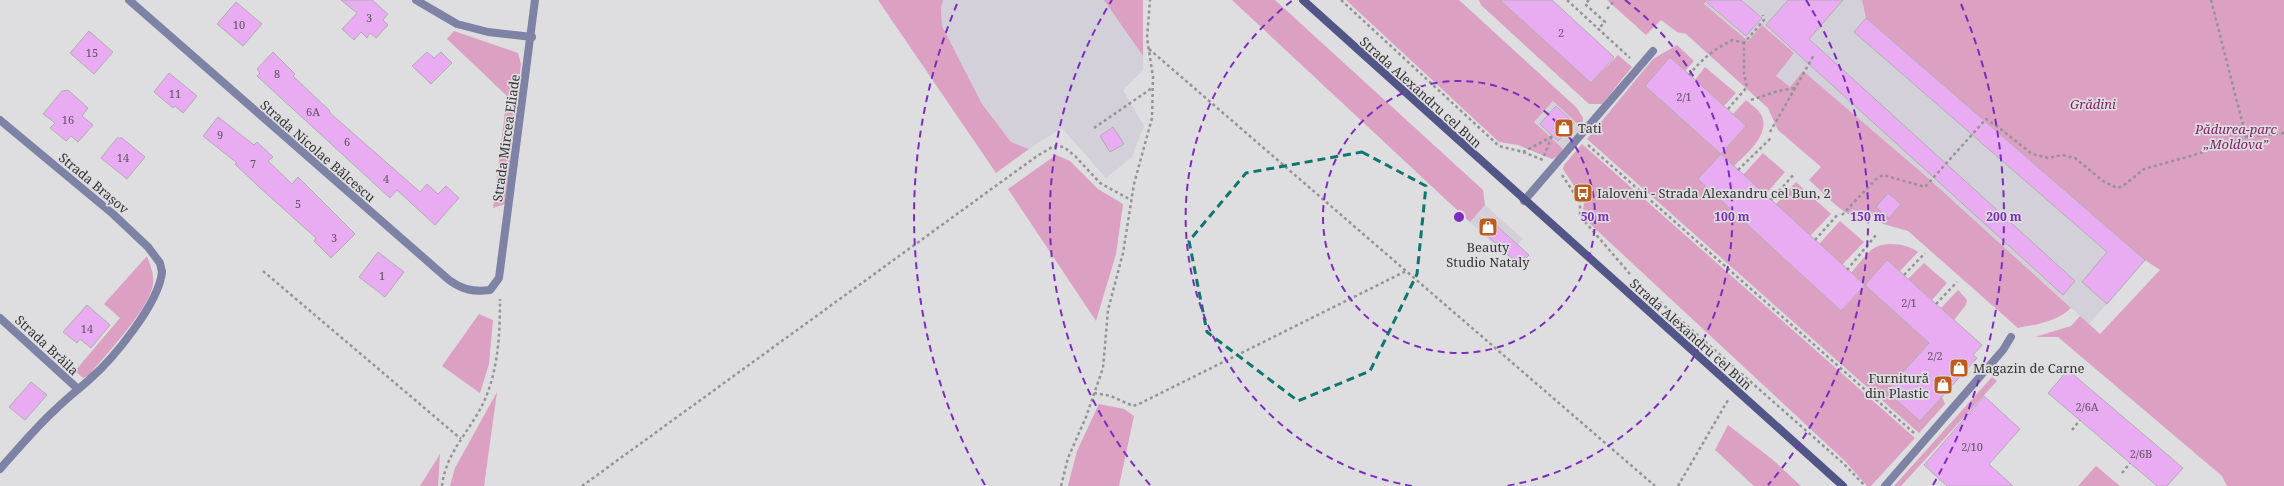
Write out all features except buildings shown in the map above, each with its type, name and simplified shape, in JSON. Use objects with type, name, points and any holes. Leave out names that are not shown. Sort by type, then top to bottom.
[{"type":"main road","name":"Strada Alexandru cel Bun","points":[[1303,0],[1524,201],[1843,486]]},
{"type":"street","name":"Strada Nicolae Bălcescu","points":[[129,0],[449,280],[461,288],[476,292],[490,290],[499,278]]},
{"type":"street","points":[[416,0],[457,24],[488,32],[532,37]]},
{"type":"street","name":"Strada Mircea Eliade","points":[[499,278],[532,37],[535,0]]},
{"type":"street","points":[[1524,201],[1653,51]]},
{"type":"street","name":"Strada Brașov","points":[[0,120],[113,214],[148,247],[160,263],[162,272],[161,283],[155,298],[101,368],[78,390]]},
{"type":"street","name":"Strada Brăila","points":[[0,318],[78,390]]},
{"type":"street","points":[[1885,486],[2003,350],[2011,337]]},
{"type":"street","points":[[0,469],[55,409],[78,390]]},
{"type":"path","points":[[1061,486],[1068,458],[1103,368],[1108,310],[1123,253],[1131,200],[1152,118],[1152,88],[1147,38],[1150,0]]},
{"type":"path","points":[[1341,0],[1499,146],[1523,152],[1556,165],[1580,202],[1580,216],[1636,280]]},
{"type":"path","points":[[1566,0],[1623,52]]},
{"type":"path","points":[[1589,0],[1585,4],[1605,22],[1598,29]]},
{"type":"path","points":[[1608,9],[1615,0]]},
{"type":"path","points":[[2211,0],[2246,137]]},
{"type":"path","points":[[1728,109],[1747,87],[1744,74],[1744,43],[1764,20],[1763,15]]},
{"type":"path","points":[[1689,75],[1704,57],[1722,45],[1733,40],[1744,43]]},
{"type":"path","points":[[1149,49],[1655,486]]},
{"type":"path","points":[[1770,132],[1814,55]]},
{"type":"path","points":[[1751,100],[1778,90],[1795,87]]},
{"type":"path","points":[[1094,128],[1152,88]]},
{"type":"path","points":[[1815,240],[1876,179],[1882,175],[1925,187],[1986,119],[2032,154],[2048,158],[2062,155],[2075,158],[2103,181],[2117,188],[2123,186],[2144,169],[2194,155],[2246,137],[2284,133]]},
{"type":"path","points":[[1523,152],[1552,136],[1542,160]]},
{"type":"path","points":[[1579,137],[1924,441]]},
{"type":"path","points":[[1738,170],[1771,138]]},
{"type":"path","points":[[582,486],[1037,156],[1054,146],[1064,147],[1076,157],[1100,183],[1131,200]]},
{"type":"path","points":[[1771,200],[1795,173]]},
{"type":"path","points":[[1847,270],[1876,235]]},
{"type":"path","points":[[1904,275],[1925,253]]},
{"type":"path","points":[[263,271],[299,300],[460,439]]},
{"type":"path","points":[[1094,393],[1111,396],[1133,406],[1141,403],[1406,271]]},
{"type":"path","points":[[442,486],[443,477],[455,447],[479,412],[494,371],[500,336],[499,278]]},
{"type":"path","points":[[1936,304],[1957,282]]},
{"type":"path","points":[[1660,301],[1844,464],[1865,486]]},
{"type":"path","points":[[1678,486],[1734,389]]},
{"type":"path","points":[[2072,430],[2080,420]]},
{"type":"path","points":[[2122,472],[2130,463]]},
{"type":"highlighted area","points":[[1362,152],[1426,186],[1417,274],[1370,371],[1298,401],[1207,332],[1189,241],[1246,173]]},
{"type":"shaded area","points":[[943,0],[1104,0],[1143,56],[1143,70],[1123,90],[1144,126],[1132,157],[1106,178],[1062,128],[1029,149],[1011,142],[982,104],[950,45],[942,26],[941,9]]},
{"type":"shaded area","points":[[1706,0],[1862,0],[1866,18],[2145,260],[2089,324],[1928,178],[1803,72],[1790,88],[1776,76],[1794,53],[1763,25],[1748,41],[1703,3]]},
{"type":"shaded area","points":[[1553,101],[1582,128],[1563,149],[1534,122]]},
{"type":"shaded area","points":[[1485,205],[1523,239],[1507,257],[1470,222]]},
{"type":"green space","points":[[878,0],[943,0],[941,9],[942,26],[982,104],[1011,142],[1029,149],[996,173]]},
{"type":"green space","points":[[1104,0],[1143,0],[1143,56]]},
{"type":"green space","points":[[1232,0],[1275,0],[1483,190],[1485,205],[1470,222]]},
{"type":"green space","points":[[1346,0],[1459,0],[1577,108],[1583,118],[1582,128],[1553,101],[1534,122],[1563,149],[1557,157],[1552,159],[1518,145],[1499,142]]},
{"type":"green space","points":[[1479,0],[1500,0],[1591,82],[1618,55],[1632,67],[1602,104],[1589,104],[1481,5]]},
{"type":"green space","points":[[1607,0],[1706,0],[1704,4],[1748,41],[1762,25],[1794,53],[1776,76],[1790,87],[1803,71],[1928,178],[2071,308],[2065,313],[2040,324],[2018,328],[1908,231],[1883,224],[1870,214],[1862,220],[1848,214],[1834,203],[1809,180],[1821,167],[1778,130],[1768,108],[1686,34],[1677,32],[1661,20],[1646,35]]},
{"type":"green space","points":[[1862,0],[2284,0],[2284,486],[2227,486],[2222,476],[2058,337],[2035,337],[2071,326],[2080,316],[2100,334],[2160,270],[2145,260],[1866,18]]},
{"type":"green space","points":[[454,31],[518,53],[521,64],[505,204],[493,208],[507,96],[447,39]]},
{"type":"green space","points":[[1677,45],[1694,61],[1685,71],[1670,58],[1645,86],[1721,154],[1698,179],[1841,311],[1865,286],[1851,273],[1870,251],[1881,245],[1894,244],[1907,246],[1918,252],[1900,271],[1887,260],[1865,285],[1929,343],[1887,391],[1920,421],[1942,397],[1945,404],[1919,433],[1587,139],[1653,59]]},
{"type":"green space","points":[[1705,67],[1736,93],[1724,106],[1695,80]]},
{"type":"green space","points":[[1746,100],[1760,113],[1763,121],[1761,135],[1751,149],[1734,166],[1721,154],[1746,126],[1733,114]]},
{"type":"green space","points":[[1582,144],[1915,438],[1871,486],[1867,486],[1846,462],[1588,222],[1583,214],[1584,201],[1563,169],[1564,165]]},
{"type":"green space","points":[[1763,153],[1785,172],[1765,195],[1743,175]]},
{"type":"green space","points":[[1056,155],[1070,161],[1098,189],[1123,204],[1116,254],[1096,321],[1008,189]]},
{"type":"green space","points":[[1796,182],[1831,214],[1810,236],[1776,204]]},
{"type":"green space","points":[[1840,221],[1864,242],[1842,265],[1819,244]]},
{"type":"green space","points":[[147,256],[152,272],[153,283],[151,293],[145,305],[126,331],[88,376],[83,378],[75,371],[120,318],[104,304]]},
{"type":"green space","points":[[1924,263],[1947,283],[1932,300],[1908,279]]},
{"type":"green space","points":[[1958,290],[1967,300],[1966,305],[1954,320],[1941,308]]},
{"type":"green space","points":[[479,314],[493,320],[489,364],[480,393],[442,366]]},
{"type":"green space","points":[[1992,377],[1997,381],[1901,486],[1894,486]]},
{"type":"green space","points":[[497,392],[484,486],[450,486],[455,468]]},
{"type":"green space","points":[[1099,404],[1124,409],[1134,416],[1119,486],[1068,486],[1077,451]]},
{"type":"green space","points":[[1728,425],[1773,460],[1801,486],[1754,486],[1715,450]]},
{"type":"green space","points":[[440,454],[438,486],[420,486]]},
{"type":"green space","points":[[2096,466],[2120,486],[2078,486]]},
{"type":"place","name":"Tati","points":[[1564,128]]},
{"type":"place","name":"Ialoveni - Strada Alexandru cel Bun, 2","points":[[1583,193]]},
{"type":"place","name":"Beauty Studio Nataly","points":[[1488,227]]},
{"type":"place","name":"Magazin de Carne","points":[[1959,368]]},
{"type":"place","name":"Furnitură din Plastic","points":[[1943,385]]},
{"type":"park label","name":"Grădini","points":[[2093,104]]},
{"type":"park label","name":"Pădurea-parc „Moldova”","points":[[2236,136]]}]
